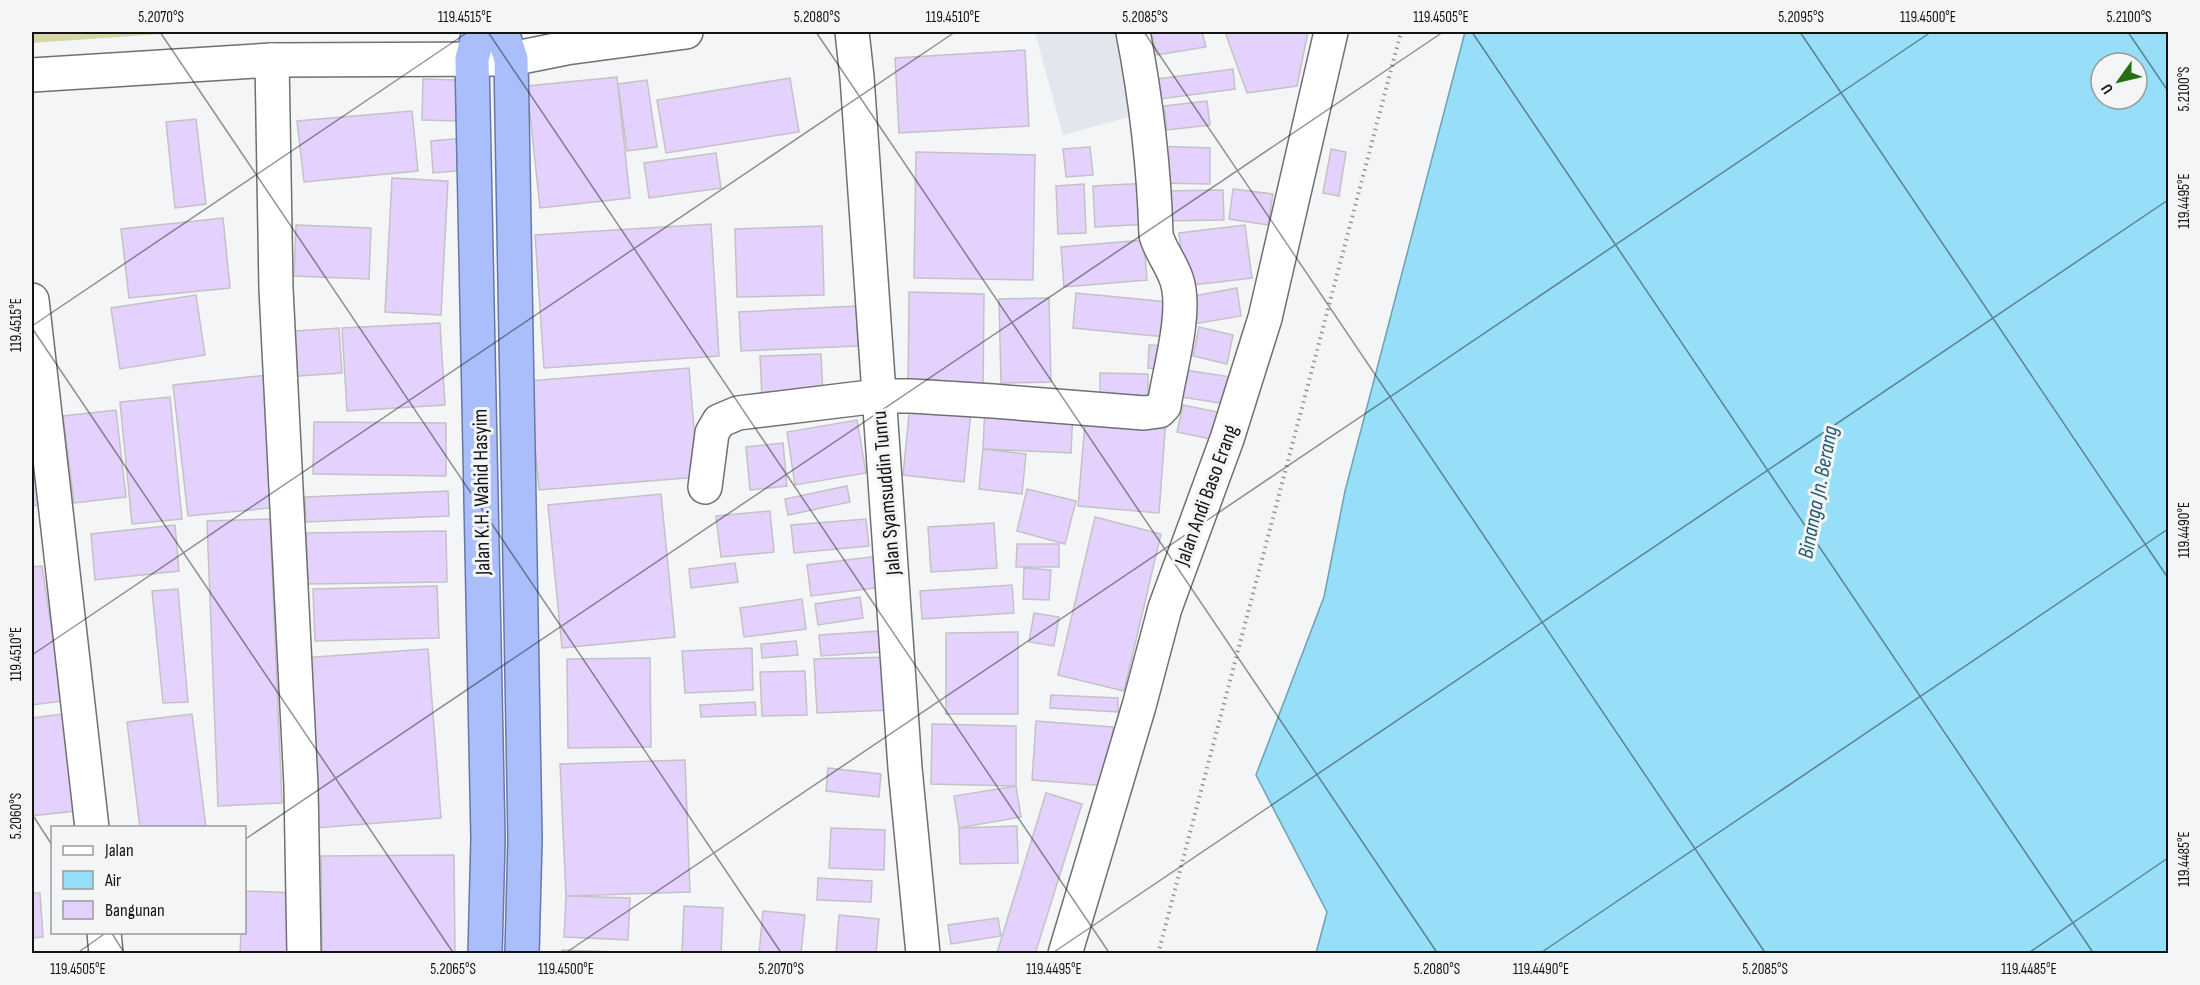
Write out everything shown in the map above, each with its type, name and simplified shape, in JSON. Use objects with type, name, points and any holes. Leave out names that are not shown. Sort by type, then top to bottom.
[{"type":"highway","name":"Jalan K.H. Wahid Hasyim","points":[[475,45],[488,839],[485,954]]},
{"type":"highway","name":"Jalan K.H. Wahid Hasyim","points":[[507,45],[525,839],[522,954]]},
{"type":"street","points":[[32,75],[475,45],[566,48],[686,32]]},
{"type":"street","name":"Jalan Syamsuddin Tunru","points":[[852,32],[890,534],[905,768],[923,954]]},
{"type":"street","points":[[705,487],[712,433],[719,421],[738,413],[878,396],[993,400],[1143,413],[1159,411],[1164,406],[1177,336],[1178,283],[1159,248],[1156,234],[1151,141],[1133,32]]},
{"type":"street","name":"Jalan Andi Baso Erang","points":[[1065,954],[1139,706],[1165,608],[1227,439],[1265,318],[1331,32]]},
{"type":"street","points":[[272,60],[276,289],[301,786],[304,954]]},
{"type":"street","points":[[32,300],[92,826]]},
{"type":"street","points":[[104,934],[106,954]]},
{"type":"path","points":[[1158,954],[1401,32]]},
{"type":"shaded area","points":[[1035,32],[1117,32],[1140,114],[1063,135]]},
{"type":"green space","points":[[32,32],[190,32],[32,43]]},
{"type":"water","name":"Binanga Jn. Berang","points":[[1465,32],[2168,32],[2168,953],[1316,953],[1327,912],[1256,775],[1324,597],[1345,491]]},
{"type":"building","points":[[1151,32],[1202,32],[1206,47],[1157,55]]},
{"type":"building","points":[[1225,32],[1308,32],[1297,86],[1247,93]]},
{"type":"building","points":[[1025,50],[1029,126],[899,133],[895,58]]},
{"type":"building","points":[[1233,69],[1235,89],[1160,99],[1158,79]]},
{"type":"building","points":[[617,77],[630,198],[540,208],[527,86]]},
{"type":"building","points":[[790,78],[799,132],[666,153],[657,100]]},
{"type":"building","points":[[423,79],[461,80],[460,121],[422,120]]},
{"type":"building","points":[[647,80],[657,147],[627,151],[618,84]]},
{"type":"building","points":[[1207,101],[1210,125],[1167,130],[1164,106]]},
{"type":"building","points":[[412,111],[418,171],[304,182],[297,121]]},
{"type":"building","points":[[196,119],[206,204],[175,208],[166,122]]},
{"type":"building","points":[[465,138],[467,170],[433,173],[431,141]]},
{"type":"building","points":[[1157,146],[1210,148],[1210,184],[1156,183]]},
{"type":"building","points":[[1090,147],[1093,175],[1066,177],[1063,149]]},
{"type":"building","points":[[1331,149],[1346,152],[1339,196],[1323,193]]},
{"type":"building","points":[[916,152],[1035,155],[1033,280],[914,278]]},
{"type":"building","points":[[716,153],[721,188],[649,198],[644,163]]},
{"type":"building","points":[[392,178],[448,181],[441,315],[385,312]]},
{"type":"building","points":[[1149,183],[1151,224],[1095,227],[1093,186]]},
{"type":"building","points":[[1084,184],[1086,233],[1058,234],[1056,186]]},
{"type":"building","points":[[1233,189],[1273,194],[1268,225],[1229,219]]},
{"type":"building","points":[[1223,190],[1224,220],[1159,221],[1159,191]]},
{"type":"building","points":[[223,218],[230,288],[129,298],[121,229]]},
{"type":"building","points":[[711,224],[719,356],[544,368],[535,235]]},
{"type":"building","points":[[296,225],[371,228],[369,279],[294,276]]},
{"type":"building","points":[[1245,225],[1252,278],[1185,286],[1179,233]]},
{"type":"building","points":[[822,226],[824,295],[737,297],[735,229]]},
{"type":"building","points":[[1144,240],[1147,280],[1064,287],[1061,247]]},
{"type":"building","points":[[1237,288],[1241,316],[1188,325],[1183,298]]},
{"type":"building","points":[[909,292],[984,294],[983,394],[908,392]]},
{"type":"building","points":[[1076,293],[1168,302],[1165,337],[1073,328]]},
{"type":"building","points":[[196,295],[205,355],[120,369],[111,308]]},
{"type":"building","points":[[1049,298],[1051,382],[1001,383],[999,299]]},
{"type":"building","points":[[856,306],[858,346],[741,351],[739,312]]},
{"type":"building","points":[[440,323],[445,405],[347,411],[342,328]]},
{"type":"building","points":[[1199,327],[1233,335],[1227,364],[1193,356]]},
{"type":"building","points":[[339,328],[342,373],[285,377],[282,332]]},
{"type":"building","points":[[1149,345],[1167,346],[1166,369],[1148,368]]},
{"type":"building","points":[[821,354],[823,396],[762,398],[760,356]]},
{"type":"building","points":[[689,368],[698,477],[539,490],[529,381]]},
{"type":"building","points":[[1185,370],[1231,377],[1226,404],[1182,397]]},
{"type":"building","points":[[1100,373],[1148,374],[1148,410],[1100,410]]},
{"type":"building","points":[[267,375],[281,507],[188,516],[173,385]]},
{"type":"building","points":[[170,397],[182,519],[132,524],[120,402]]},
{"type":"building","points":[[910,404],[971,411],[964,482],[903,475]]},
{"type":"building","points":[[1183,405],[1222,413],[1216,440],[1177,432]]},
{"type":"building","points":[[985,406],[1073,410],[1071,453],[983,449]]},
{"type":"building","points":[[116,410],[126,497],[74,503],[63,416]]},
{"type":"building","points":[[1086,411],[1166,418],[1159,513],[1078,506]]},
{"type":"building","points":[[857,420],[866,473],[795,485],[787,432]]},
{"type":"building","points":[[314,422],[446,423],[446,476],[313,474]]},
{"type":"building","points":[[783,443],[787,486],[750,490],[746,447]]},
{"type":"building","points":[[983,449],[1026,454],[1022,494],[979,489]]},
{"type":"building","points":[[32,453],[38,505],[32,506]]},
{"type":"building","points":[[847,486],[850,502],[788,515],[785,499]]},
{"type":"building","points":[[1027,489],[1076,501],[1065,544],[1017,531]]},
{"type":"building","points":[[448,491],[449,516],[306,522],[305,497]]},
{"type":"building","points":[[661,494],[675,637],[562,648],[548,505]]},
{"type":"building","points":[[770,511],[774,552],[721,557],[716,516]]},
{"type":"building","points":[[1095,517],[1161,534],[1124,691],[1058,675]]},
{"type":"building","points":[[270,519],[282,803],[218,806],[207,521]]},
{"type":"building","points":[[866,519],[869,546],[794,553],[791,525]]},
{"type":"building","points":[[994,523],[997,568],[931,572],[928,527]]},
{"type":"building","points":[[175,525],[179,571],[95,580],[91,534]]},
{"type":"building","points":[[446,531],[447,582],[308,584],[306,533]]},
{"type":"building","points":[[1017,544],[1059,544],[1059,567],[1016,567]]},
{"type":"building","points":[[886,555],[890,586],[811,596],[807,565]]},
{"type":"building","points":[[735,563],[738,582],[691,588],[689,569]]},
{"type":"building","points":[[42,566],[62,701],[32,705],[32,567]]},
{"type":"building","points":[[1024,568],[1051,570],[1049,600],[1023,599]]},
{"type":"building","points":[[1012,585],[1014,613],[922,619],[920,591]]},
{"type":"building","points":[[437,586],[439,638],[315,641],[313,589]]},
{"type":"building","points":[[178,589],[188,702],[163,703],[152,591]]},
{"type":"building","points":[[860,597],[863,618],[818,625],[815,604]]},
{"type":"building","points":[[802,599],[806,629],[744,637],[740,608]]},
{"type":"building","points":[[1034,613],[1059,617],[1054,646],[1029,642]]},
{"type":"building","points":[[894,630],[896,651],[821,656],[819,635]]},
{"type":"building","points":[[1018,632],[1018,714],[946,714],[946,633]]},
{"type":"building","points":[[796,641],[798,655],[762,658],[761,644]]},
{"type":"building","points":[[752,648],[753,690],[685,693],[682,651]]},
{"type":"building","points":[[428,649],[441,818],[316,828],[302,658]]},
{"type":"building","points":[[890,657],[892,710],[817,713],[814,659]]},
{"type":"building","points":[[650,658],[651,747],[568,748],[567,659]]},
{"type":"building","points":[[805,671],[807,715],[762,716],[760,672]]},
{"type":"building","points":[[1051,695],[1118,698],[1118,712],[1050,708]]},
{"type":"building","points":[[755,702],[756,715],[701,717],[700,705]]},
{"type":"building","points":[[71,713],[84,810],[32,816],[32,718]]},
{"type":"building","points":[[192,714],[206,826],[140,826],[127,722]]},
{"type":"building","points":[[1036,721],[1113,727],[1108,786],[1032,780]]},
{"type":"building","points":[[932,724],[1016,726],[1016,786],[931,784]]},
{"type":"building","points":[[685,760],[690,892],[566,896],[560,764]]},
{"type":"building","points":[[828,768],[881,774],[879,797],[826,791]]},
{"type":"building","points":[[1016,786],[1021,817],[959,828],[954,796]]},
{"type":"building","points":[[1046,793],[1082,804],[1035,954],[1000,954],[997,953]]},
{"type":"building","points":[[1017,826],[1018,863],[960,864],[959,828]]},
{"type":"building","points":[[831,828],[885,830],[884,870],[829,868]]},
{"type":"building","points":[[454,855],[455,954],[322,954],[321,856]]},
{"type":"building","points":[[818,878],[872,881],[871,902],[817,900]]},
{"type":"building","points":[[246,891],[299,893],[296,954],[240,954],[241,934],[246,934]]},
{"type":"building","points":[[32,893],[40,893],[43,937],[32,938]]},
{"type":"building","points":[[566,896],[630,898],[628,940],[564,937]]},
{"type":"building","points":[[684,906],[723,908],[721,954],[682,954]]},
{"type":"building","points":[[763,911],[805,915],[801,954],[759,954]]},
{"type":"building","points":[[839,915],[879,919],[876,954],[836,954]]},
{"type":"building","points":[[998,918],[1001,936],[951,944],[948,925]]},
{"type":"building","points":[[562,950],[647,953],[647,954],[562,954]]}]
